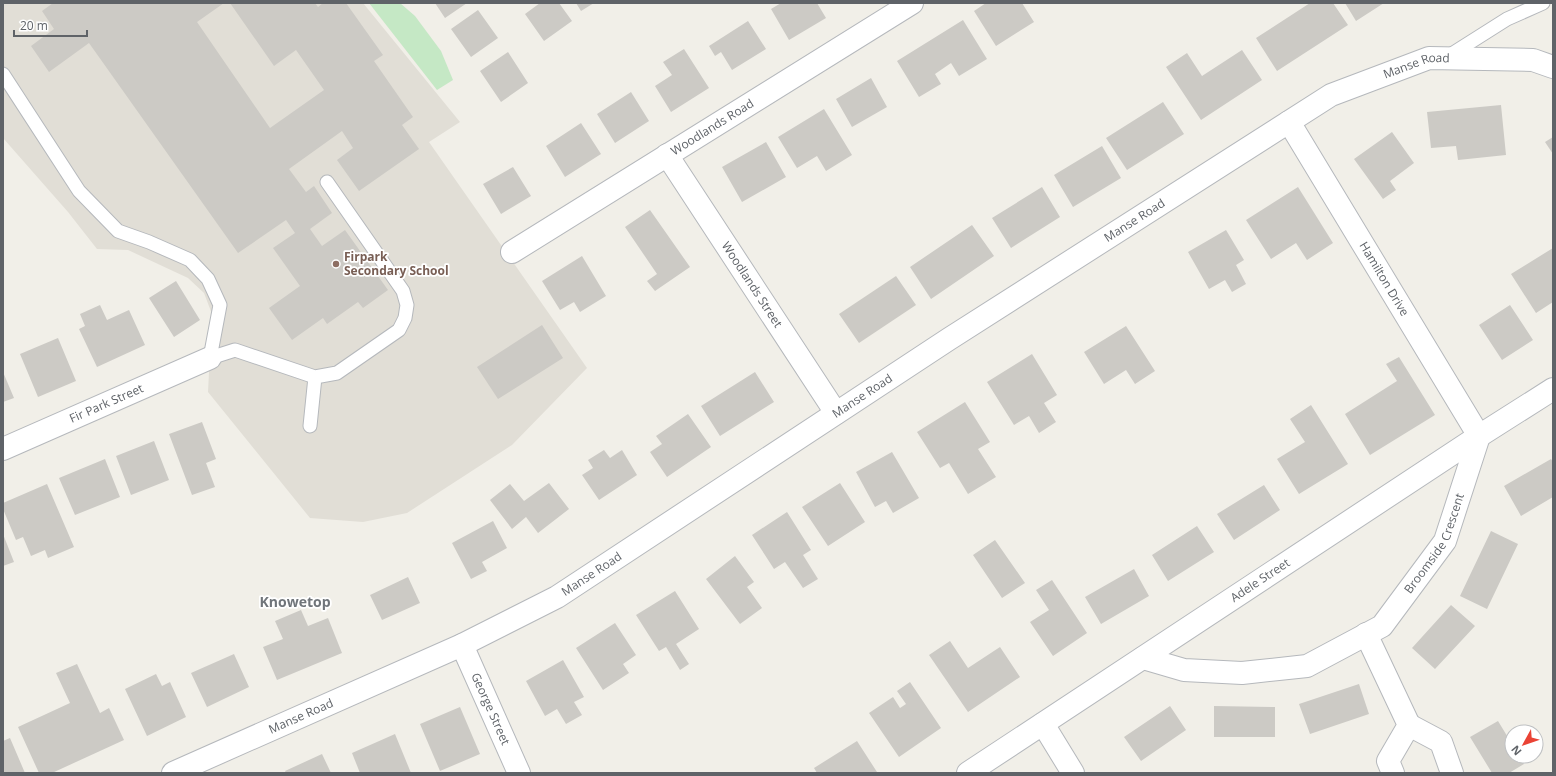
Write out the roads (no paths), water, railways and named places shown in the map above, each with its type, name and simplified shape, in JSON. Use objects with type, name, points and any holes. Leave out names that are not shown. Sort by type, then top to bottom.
[{"type":"street","name":"Woodlands Road","points":[[512,252],[912,3]]},
{"type":"street","name":"Manse Road","points":[[174,773],[462,645],[557,597],[949,339],[1331,95],[1429,58],[1533,60],[1553,67]]},
{"type":"street","name":"Hamilton Drive","points":[[1289,122],[1479,436]]},
{"type":"street","name":"Woodlands Street","points":[[667,155],[836,413]]},
{"type":"street","name":"Fir Park Street","points":[[3,449],[210,358]]},
{"type":"street","name":"Adele Street","points":[[968,773],[1479,436],[1553,389]]},
{"type":"street","name":"Broomside Crescent","points":[[1143,658],[1184,670],[1242,673],[1307,666],[1382,626],[1445,541],[1479,436]]},
{"type":"street","points":[[1366,634],[1409,725],[1441,742],[1452,773]]},
{"type":"street","name":"George Street","points":[[462,645],[519,773]]},
{"type":"street","points":[[1043,724],[1073,773]]},
{"type":"street","points":[[1393,773],[1388,761],[1409,725]]},
{"type":"lane","points":[[1445,58],[1506,19],[1543,3]]},
{"type":"lane","points":[[3,74],[79,191],[118,231],[149,242],[190,260],[208,279],[220,305],[210,358],[235,350],[315,377],[337,373],[399,330],[405,318],[407,305],[403,291],[327,182]]},
{"type":"lane","points":[[310,426],[315,377]]},
{"type":"place","name":"Firpark Secondary School","points":[[336,264]]},
{"type":"district","name":"Knowetop","points":[[295,602]]}]
